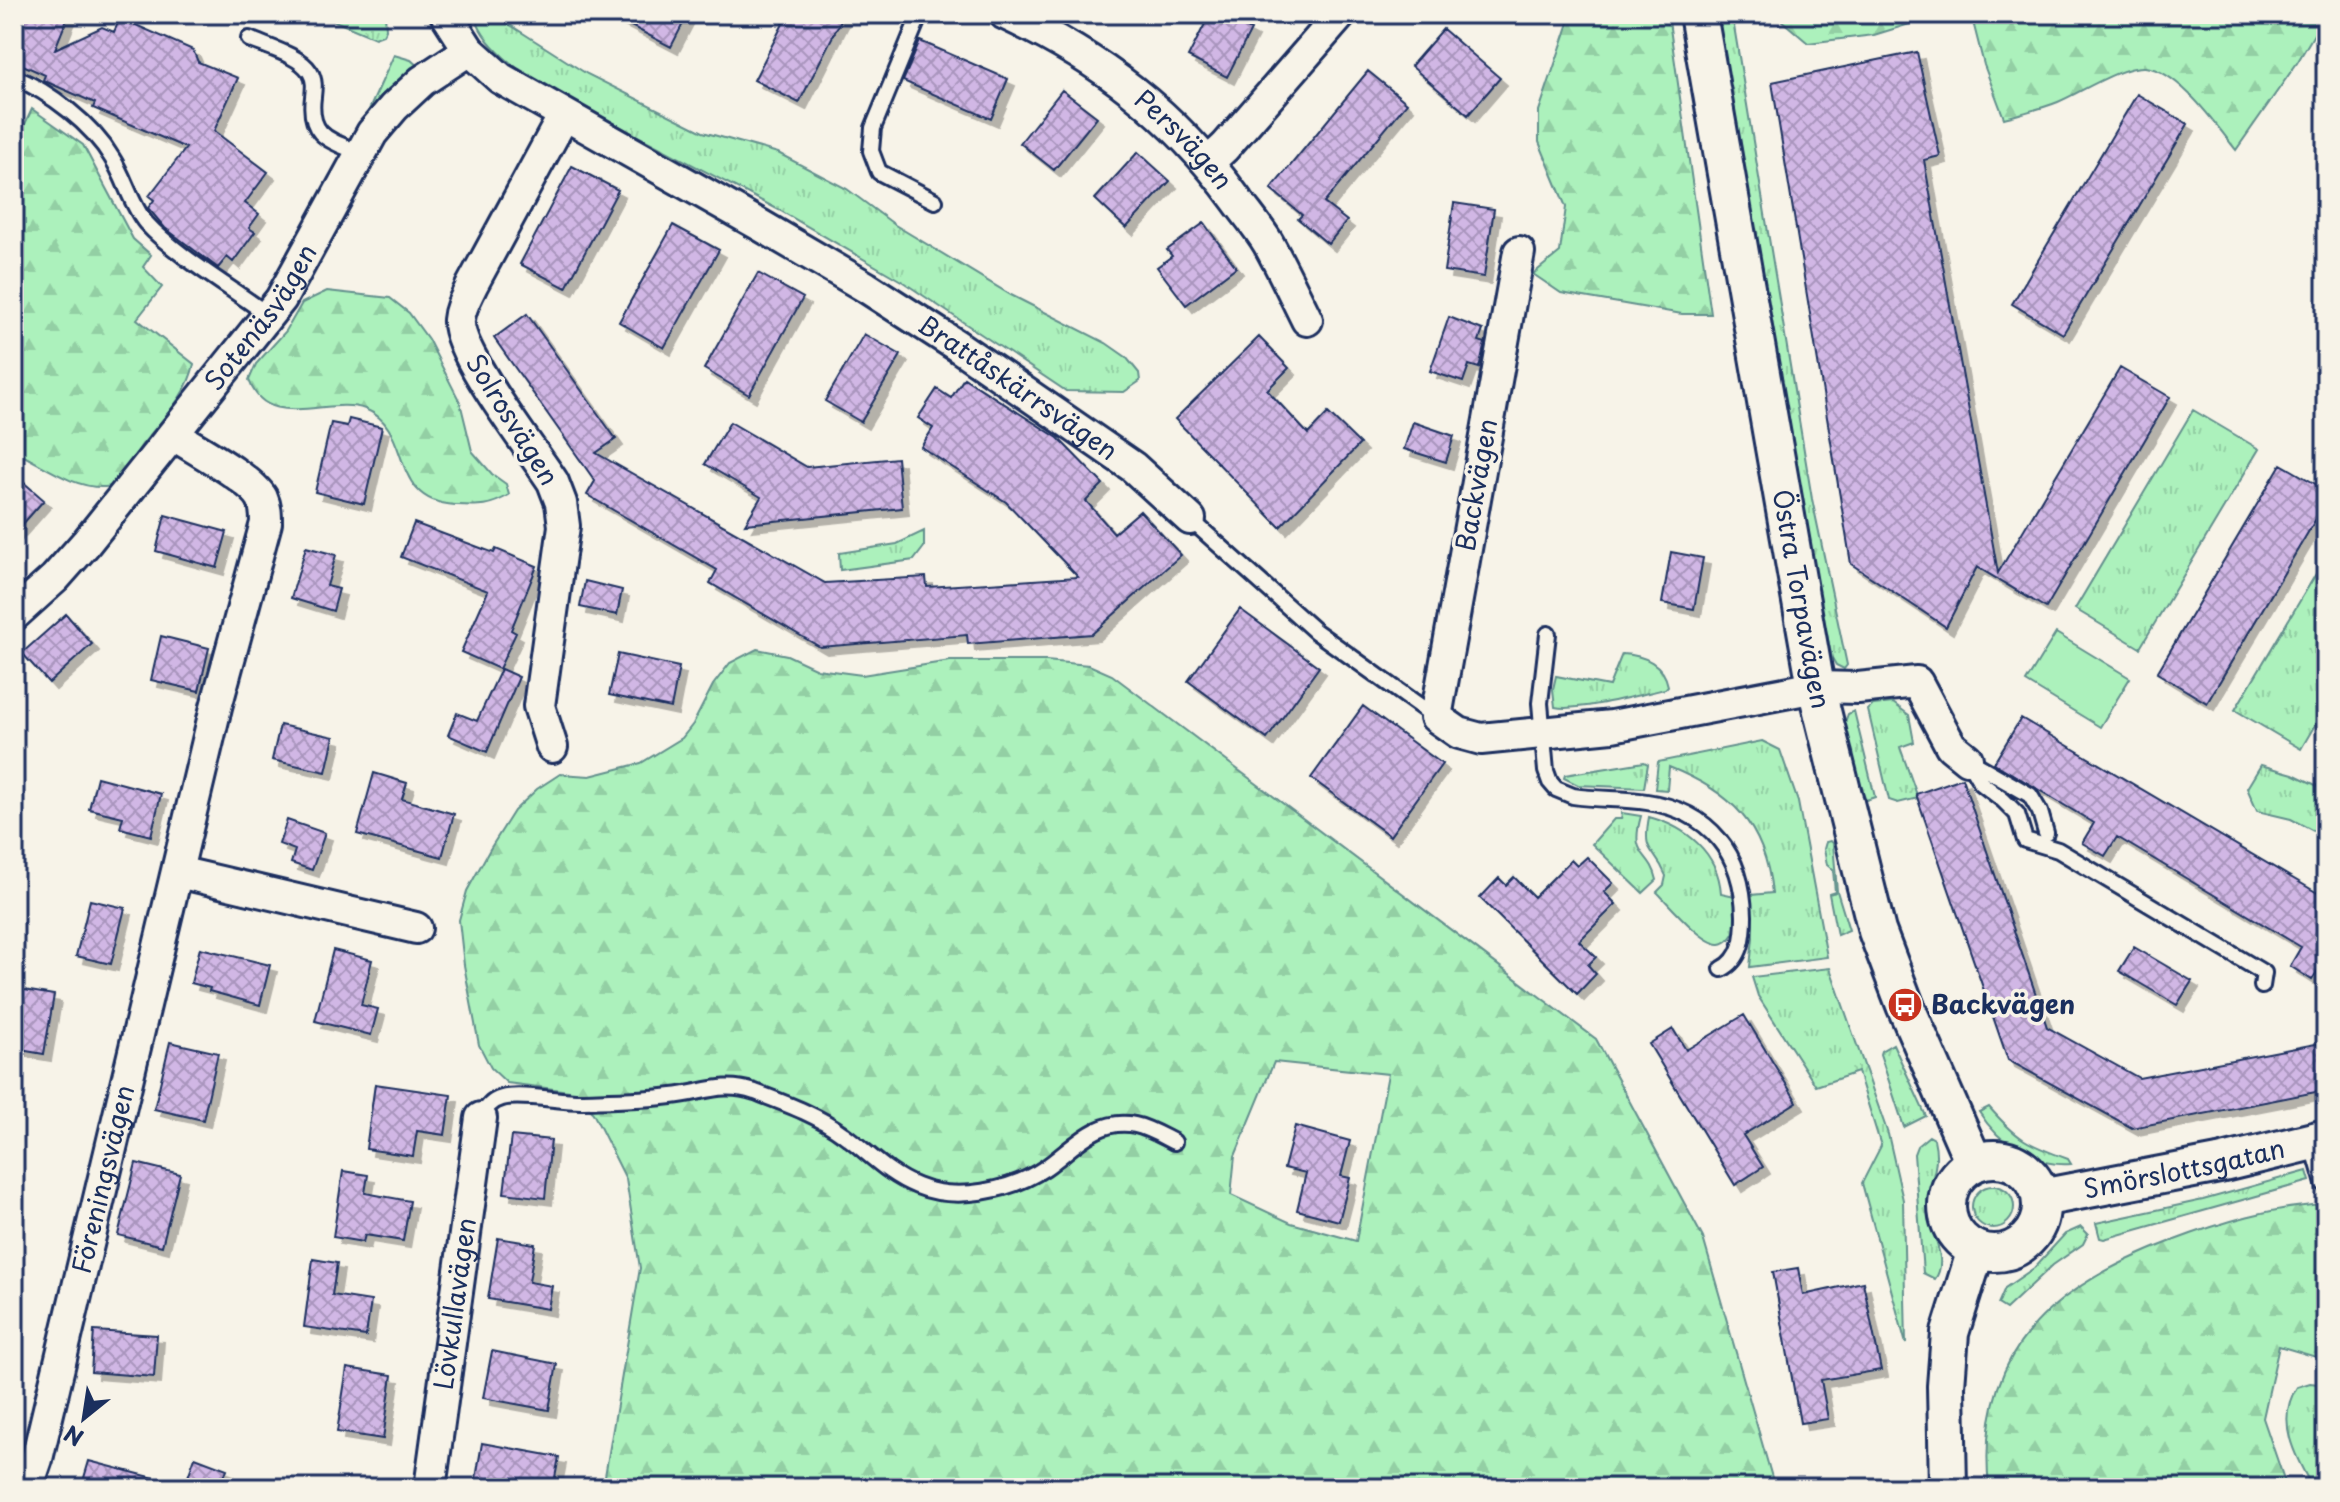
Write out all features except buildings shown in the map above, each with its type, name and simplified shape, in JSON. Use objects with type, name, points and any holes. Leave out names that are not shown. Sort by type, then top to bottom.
[{"type":"street","points":[[446,14],[469,50]]},
{"type":"street","name":"Persvägen","points":[[1005,14],[1039,29],[1097,63],[1159,111],[1209,162],[1267,242],[1307,320]]},
{"type":"street","points":[[1209,162],[1341,14]]},
{"type":"street","name":"Östra Torpavägen","points":[[1698,14],[1816,687],[1877,931],[1916,1033],[1974,1163]]},
{"type":"street","name":"Brattåskärrsvägen","points":[[469,50],[500,78],[760,225],[904,312],[1133,467],[1190,519]]},
{"type":"street","name":"Sotenäsvägen","points":[[14,615],[55,578],[86,543],[268,315],[298,272],[372,133],[422,81],[469,50]]},
{"type":"street","name":"Solrosvägen","points":[[552,747],[539,706],[564,526],[561,503],[553,482],[475,365],[458,323],[472,285],[564,115]]},
{"type":"street","name":"Backvägen","points":[[1436,717],[1519,252]]},
{"type":"street","name":"Föreningsvägen","points":[[27,1488],[37,1459],[216,707],[266,523],[266,509],[261,496],[254,489],[174,435]]},
{"type":"street","points":[[1816,687],[1858,688],[1917,682],[1951,746],[1967,759]]},
{"type":"street","name":"Brattåskärrsvägen","points":[[1436,717],[1459,733],[1481,739],[1612,726],[1816,687]]},
{"type":"street","points":[[178,872],[416,928]]},
{"type":"street","name":"Lövkullavägen","points":[[430,1488],[481,1118]]},
{"type":"street","name":"Smörslottsgatan","points":[[2041,1198],[2219,1164],[2319,1140]]},
{"type":"street","points":[[1986,1160],[2010,1162],[2030,1176],[2041,1198],[2036,1228],[2023,1243],[2006,1252],[1976,1250],[1958,1238],[1948,1218],[1951,1186],[1964,1169],[1986,1160]]},
{"type":"street","points":[[1948,1488],[1946,1386],[1950,1333],[1976,1250]]},
{"type":"lane","points":[[920,14],[873,128],[871,151],[879,172],[935,201]]},
{"type":"lane","points":[[249,39],[299,62],[309,70],[314,85],[312,117],[315,127],[326,137],[360,153]]},
{"type":"lane","points":[[14,77],[50,98],[98,138],[112,157],[144,220],[163,239],[268,315]]},
{"type":"lane","name":"Brattåskärrsvägen","points":[[1190,519],[1315,631],[1436,717]]},
{"type":"lane","points":[[1548,634],[1540,703],[1546,771],[1550,782],[1563,794],[1595,800],[1647,802],[1683,812],[1701,823],[1731,855],[1740,878],[1744,940],[1729,965],[1722,969]]},
{"type":"lane","points":[[1967,759],[2030,795],[2040,812],[2046,833]]},
{"type":"lane","points":[[1967,759],[1981,783],[2017,814],[2025,840],[2058,850],[2264,973],[2262,986]]},
{"type":"lane","points":[[481,1118],[487,1106],[496,1099],[507,1097],[558,1101],[612,1100],[685,1095],[712,1088],[738,1087],[820,1120],[842,1133],[877,1164],[919,1188],[968,1193],[1019,1182],[1045,1168],[1087,1134],[1118,1124],[1135,1125],[1174,1142]]},
{"type":"lane","points":[[2319,1140],[2324,1184]]},
{"type":"green space","points":[[318,14],[385,14],[386,29],[383,35],[375,38]]},
{"type":"green space","points":[[475,14],[493,14],[587,74],[703,132],[778,153],[847,189],[895,225],[1011,295],[1106,343],[1126,357],[1139,373],[1140,381],[1124,392],[1066,391],[903,282],[779,210],[548,89],[494,47],[485,37]]},
{"type":"green space","points":[[1572,14],[1668,14],[1711,314],[1682,314],[1561,293],[1533,274],[1560,252],[1566,207],[1539,142],[1539,111]]},
{"type":"green space","points":[[1714,14],[1732,14],[1812,499],[1847,665],[1844,669],[1836,665],[1832,658],[1818,593]]},
{"type":"green space","points":[[1774,14],[1942,14],[1874,35],[1808,43]]},
{"type":"green space","points":[[1971,14],[2326,14],[2297,63],[2236,150],[2183,88],[2171,78],[2145,67],[2125,70],[2058,102],[2004,118],[1984,65]]},
{"type":"green space","points":[[394,55],[411,60],[419,67],[403,77],[368,112]]},
{"type":"green space","points":[[32,109],[83,145],[133,239],[151,255],[143,267],[162,287],[137,319],[194,364],[178,400],[137,452],[126,473],[107,487],[93,487],[70,480],[14,451],[14,140],[17,141]]},
{"type":"green space","points":[[327,291],[390,298],[409,313],[428,339],[460,402],[472,451],[492,474],[506,484],[509,495],[489,504],[477,505],[433,501],[419,491],[409,478],[390,432],[380,419],[365,409],[335,406],[284,409],[270,405],[258,396],[249,380],[256,364],[286,331],[302,303]]},
{"type":"green space","points":[[2193,410],[2259,449],[2140,648],[2075,609]]},
{"type":"green space","points":[[924,531],[924,547],[914,560],[840,570],[839,553],[897,544]]},
{"type":"green space","points":[[2326,557],[2326,706],[2301,749],[2235,710]]},
{"type":"green space","points":[[2056,633],[2130,678],[2100,727],[2026,682]]},
{"type":"green space","points":[[757,649],[787,655],[817,669],[862,675],[950,661],[1046,661],[1089,665],[1112,675],[1596,1039],[1703,1238],[1775,1488],[603,1488],[640,1268],[626,1179],[593,1113],[569,1091],[507,1083],[491,1068],[479,1045],[459,920],[467,891],[490,849],[514,811],[537,789],[560,774],[590,776],[641,763],[682,738],[693,724],[713,685],[730,663]],"holes":[[[1274,1062],[1388,1074],[1356,1241],[1291,1223],[1231,1195],[1235,1156]]]},
{"type":"green space","points":[[1622,654],[1652,662],[1666,678],[1668,686],[1593,705],[1555,707],[1553,689],[1556,676],[1609,686]]},
{"type":"green space","points":[[1893,703],[1909,715],[1914,742],[1900,747],[1918,798],[1898,803],[1889,800],[1868,710],[1873,705]]},
{"type":"green space","points":[[1854,711],[1875,797],[1866,800],[1860,787],[1845,722],[1848,714]]},
{"type":"green space","points":[[1762,741],[1780,750],[1798,802],[1827,957],[1750,967],[1753,938],[1751,895],[1772,893],[1762,848],[1753,829],[1727,800],[1669,767],[1667,790],[1655,789],[1658,762]]},
{"type":"green space","points":[[1644,762],[1648,764],[1644,788],[1578,785],[1564,778],[1565,775]]},
{"type":"green space","points":[[2261,765],[2293,774],[2326,790],[2326,823],[2319,834],[2291,819],[2257,811],[2247,788]]},
{"type":"green space","points":[[1622,813],[1641,816],[1637,840],[1657,880],[1643,893],[1592,844],[1614,819],[1621,819]]},
{"type":"green space","points":[[1649,817],[1675,827],[1698,843],[1714,865],[1721,893],[1735,896],[1737,927],[1726,942],[1713,943],[1705,938],[1657,892],[1664,885],[1666,876],[1648,845]]},
{"type":"green space","points":[[1826,842],[1833,843],[1837,891],[1849,930],[1837,935],[1829,894],[1835,892],[1833,870],[1827,865],[1824,849]]},
{"type":"green space","points":[[1830,968],[1888,1134],[1903,1200],[1906,1344],[1862,1183],[1881,1146],[1858,1072],[1816,1086],[1758,996],[1752,977]]},
{"type":"green space","points":[[1893,1044],[1926,1116],[1904,1127],[1880,1054]]},
{"type":"green space","points":[[1989,1107],[2024,1140],[2068,1159],[2071,1164],[2043,1162],[2018,1151],[1996,1134],[1979,1112]]},
{"type":"green space","points":[[1929,1136],[1934,1139],[1936,1151],[1927,1204],[1940,1255],[1939,1272],[1935,1279],[1923,1273],[1914,1154],[1917,1146]]},
{"type":"green space","points":[[2307,1171],[2310,1181],[2100,1238],[2096,1223],[2203,1200]]},
{"type":"green space","points":[[1993,1186],[2008,1192],[2014,1207],[2008,1222],[1993,1228],[1978,1222],[1972,1207],[1978,1192]]},
{"type":"green space","points":[[2326,1204],[2326,1360],[2279,1346],[2263,1418],[2287,1488],[1989,1488],[1988,1440],[1995,1398],[2009,1361],[2030,1330],[2058,1303],[2129,1259],[2172,1241],[2267,1212]]},
{"type":"green space","points":[[2081,1227],[2088,1234],[2083,1244],[2053,1265],[2006,1309],[1998,1304],[2005,1288],[2034,1268],[2065,1234]]},
{"type":"green space","points":[[2310,1383],[2326,1385],[2326,1488],[2313,1488],[2294,1451],[2288,1425],[2288,1412],[2297,1387]]},
{"type":"place","name":"Backvägen","points":[[1905,1005]]}]
